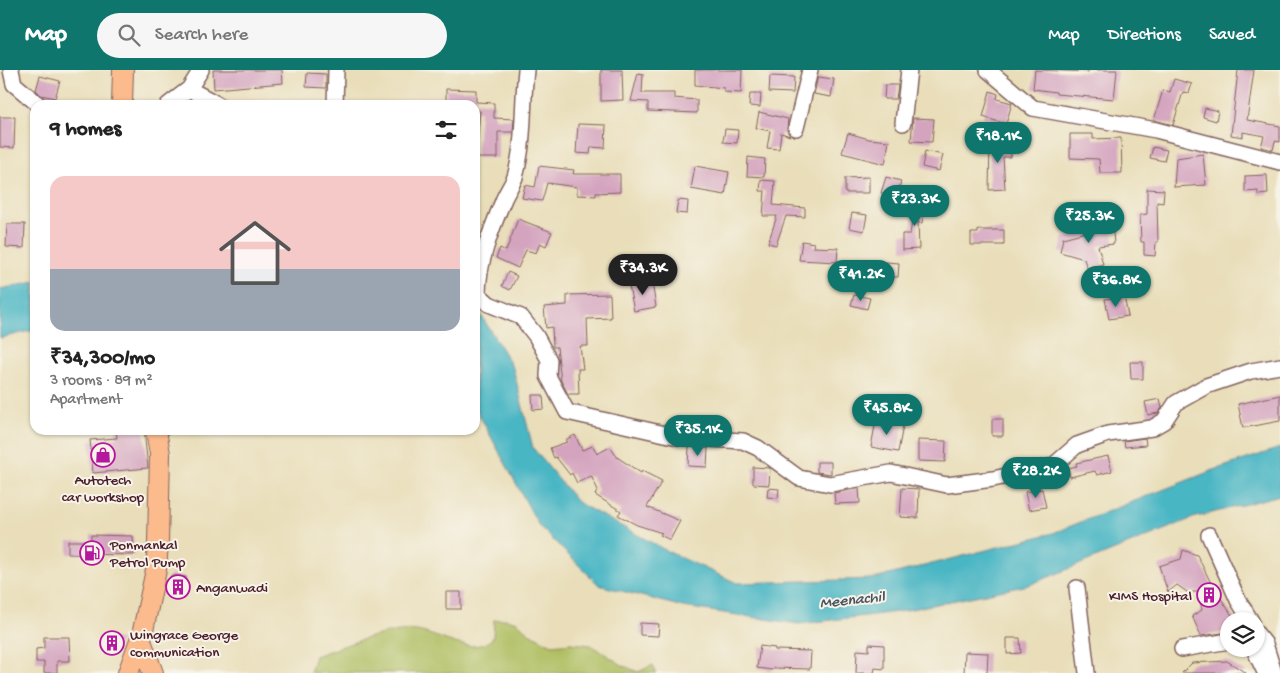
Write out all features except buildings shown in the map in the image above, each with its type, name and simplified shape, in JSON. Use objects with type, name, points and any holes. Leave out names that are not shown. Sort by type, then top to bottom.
[{"type":"main road","points":[[122,100],[123,70]]},
{"type":"main road","points":[[128,673],[141,641],[156,570],[160,454],[157,435]]},
{"type":"main road","points":[[141,641],[153,673]]},
{"type":"street","points":[[11,70],[14,84],[32,100]]},
{"type":"street","points":[[174,100],[190,88],[201,70]]},
{"type":"street","points":[[335,100],[336,70]]},
{"type":"street","points":[[480,273],[490,235],[514,177],[524,125],[523,97],[526,70]]},
{"type":"street","points":[[796,128],[810,70]]},
{"type":"street","points":[[903,123],[909,70]]},
{"type":"street","points":[[988,70],[1032,108],[1156,130],[1280,162]]},
{"type":"street","points":[[190,88],[210,100]]},
{"type":"street","points":[[480,296],[489,304],[521,317],[536,336],[549,360],[548,376],[567,412],[678,437],[743,441],[758,448],[799,478],[830,484],[891,473],[947,485],[994,479],[1053,466],[1077,445],[1108,434],[1152,428],[1164,421],[1176,403],[1206,386],[1251,371],[1280,366]]},
{"type":"street","points":[[1209,535],[1245,612]]},
{"type":"street","points":[[1077,588],[1086,673]]},
{"type":"street","points":[[1182,649],[1220,642]]},
{"type":"street","points":[[1265,644],[1274,673]]},
{"type":"street","points":[[1258,657],[1265,673]]},
{"type":"green space","points":[[506,619],[518,622],[529,633],[552,645],[571,643],[591,645],[622,665],[638,672],[653,665],[656,673],[310,673],[315,656],[379,635],[416,631],[455,643],[475,646],[484,644],[493,638],[494,620]]},
{"type":"water","points":[[30,283],[30,331],[0,338],[0,289]]},
{"type":"water","name":"Meenachil","points":[[480,313],[513,368],[533,448],[577,502],[669,552],[737,583],[873,579],[1053,533],[1211,471],[1280,448],[1280,495],[1193,518],[1029,585],[897,612],[799,624],[683,607],[599,585],[539,526],[480,416]]},
{"type":"place","name":"Autotech car workshop","points":[[103,455]]},
{"type":"place","name":"Ponmankal Petrol Pump","points":[[92,553]]},
{"type":"place","name":"Anganwadi","points":[[178,587]]},
{"type":"place","name":"KIMS Hospital","points":[[1209,595]]},
{"type":"place","name":"Wingrace George communication","points":[[112,643]]}]
